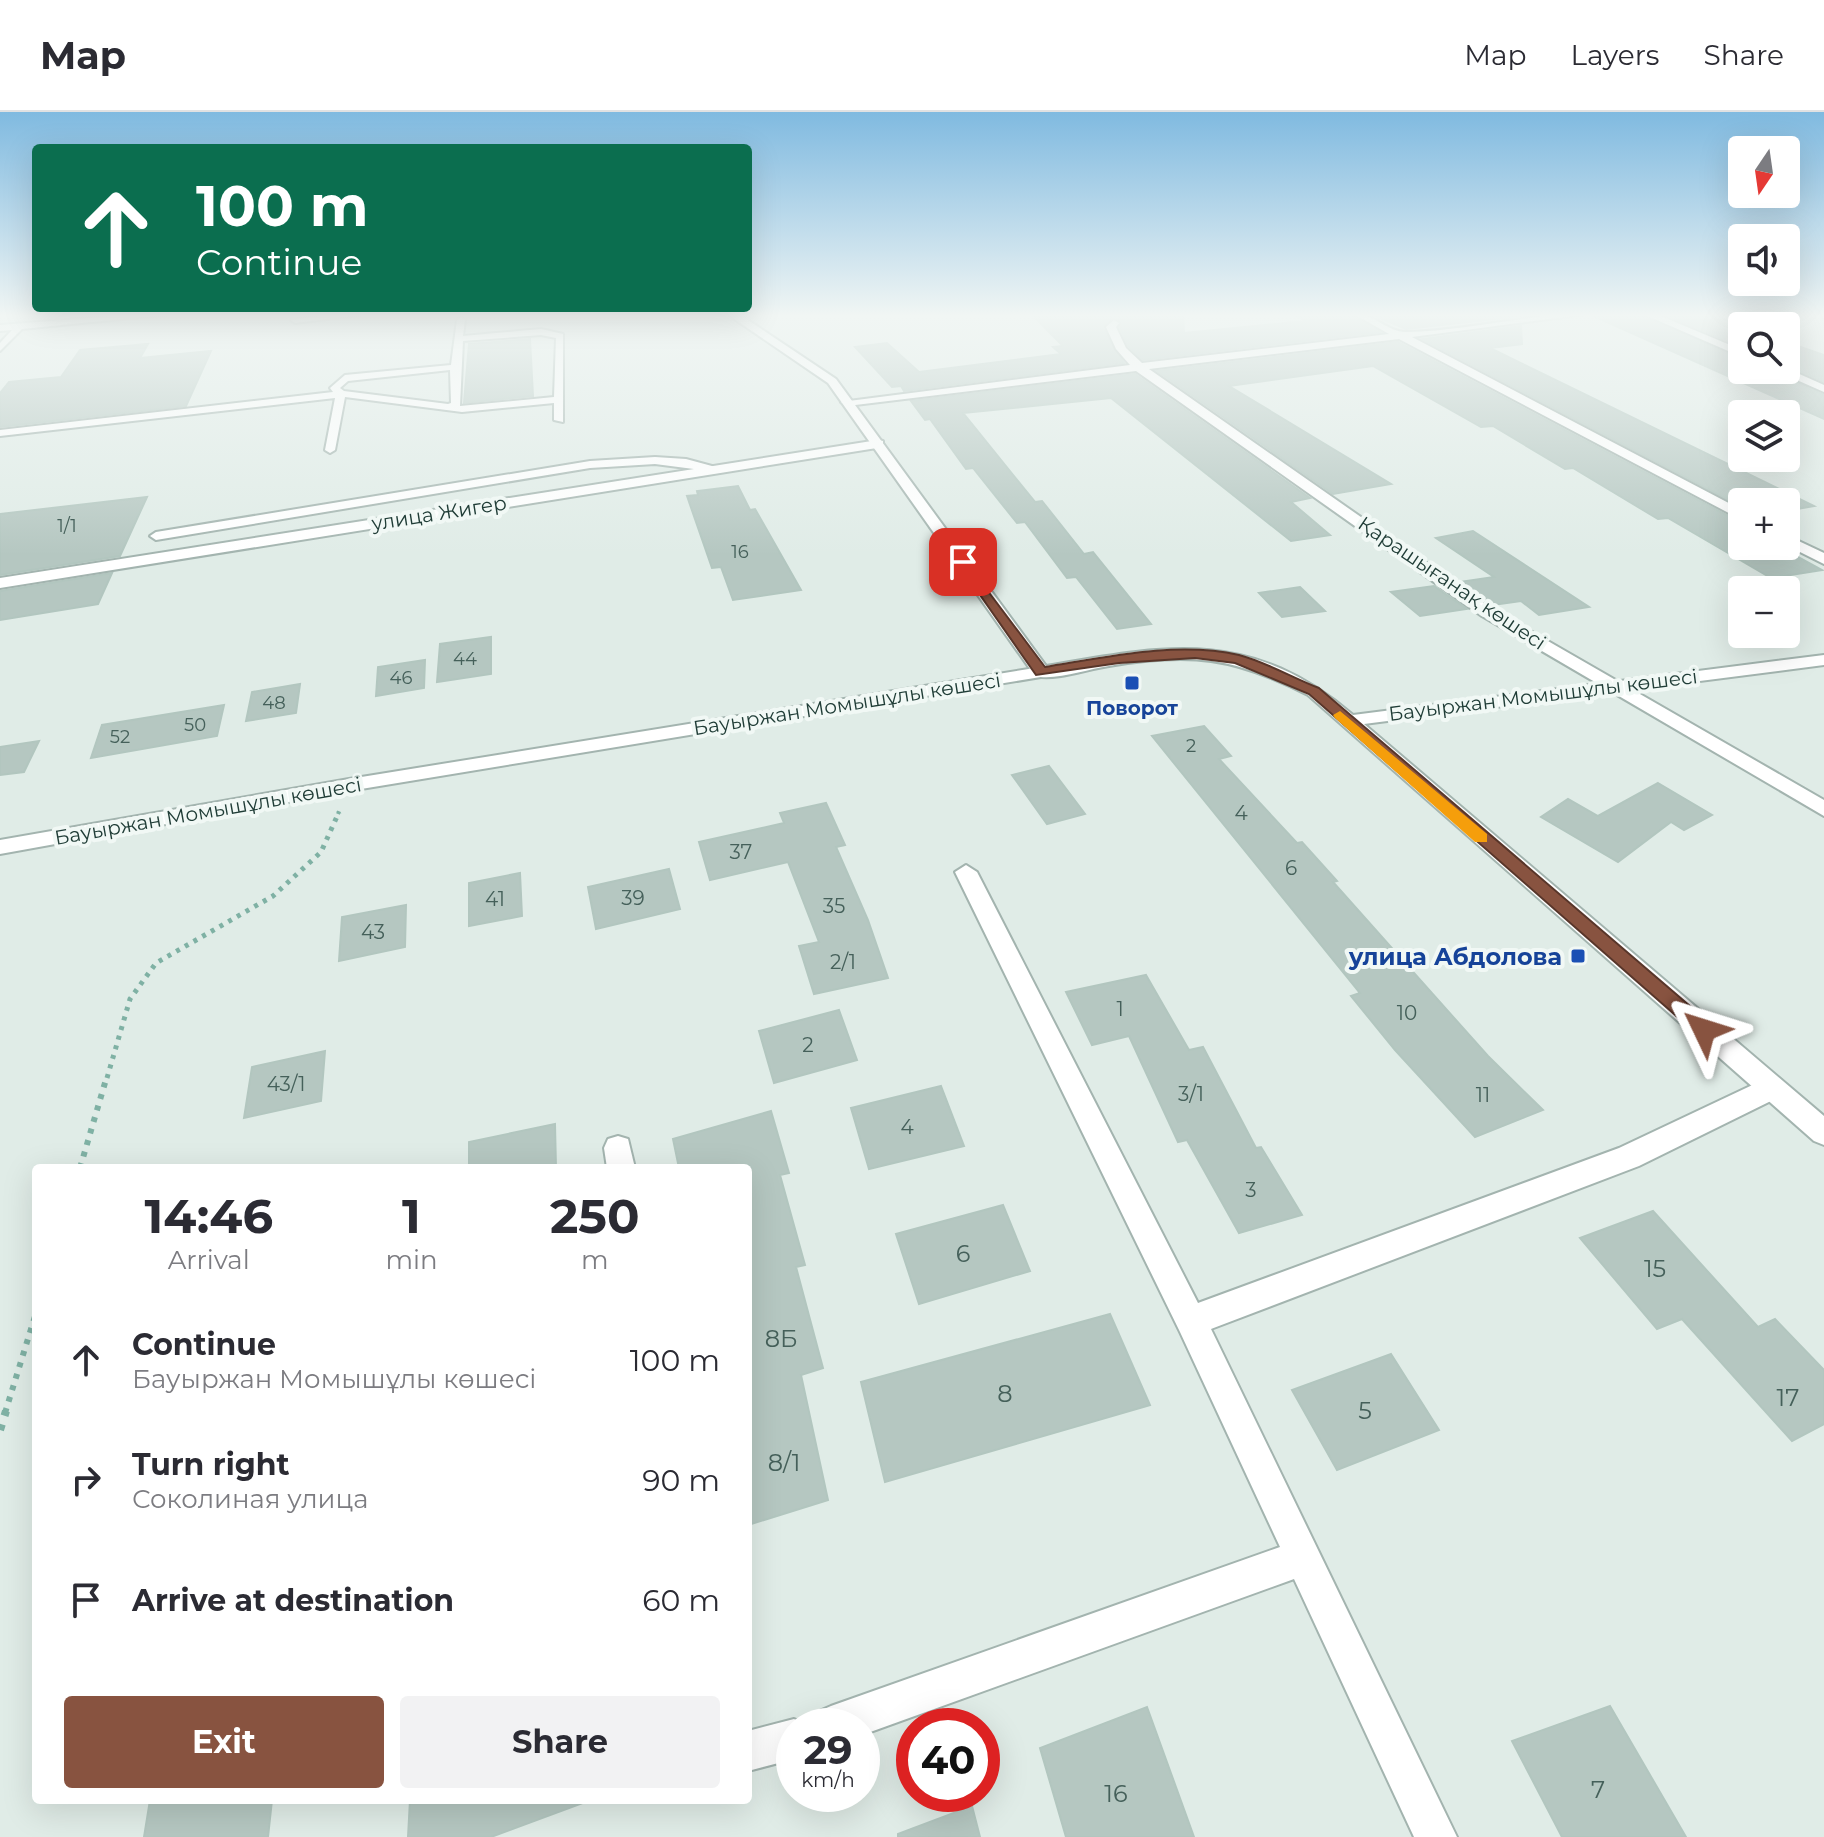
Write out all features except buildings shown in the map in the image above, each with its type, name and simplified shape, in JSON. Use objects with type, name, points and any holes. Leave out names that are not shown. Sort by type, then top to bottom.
[{"type":"street","points":[[842,394],[1041,672]]},
{"type":"street","points":[[847,402],[912,394]]},
{"type":"street","name":"Қарашығанақ көшесі","points":[[1179,394],[1488,613],[1608,686],[1824,809]]},
{"type":"street","points":[[1511,394],[1728,509]]},
{"type":"street","name":"улица Жигер","points":[[0,583],[878,444]]},
{"type":"street","points":[[1800,546],[1824,559]]},
{"type":"street","name":"Бауыржан Момышұлы көшесі","points":[[0,847],[349,785],[1119,659],[1180,655],[1238,659],[1314,691],[1347,721],[1824,660]]},
{"type":"street","points":[[1347,721],[1824,1133]]},
{"type":"street","points":[[966,872],[1191,1321],[1436,1837]]},
{"type":"street","points":[[1191,1321],[1629,1157],[1772,1088]]},
{"type":"street","points":[[880,1708],[1304,1557]]},
{"type":"street","points":[[752,1750],[776,1744]]},
{"type":"lane","points":[[0,433],[337,394]]},
{"type":"lane","points":[[330,450],[341,394]]},
{"type":"lane","points":[[345,394],[449,407],[559,400]]},
{"type":"lane","points":[[449,407],[456,405],[456,394]]},
{"type":"lane","points":[[559,394],[559,420]]},
{"type":"lane","points":[[156,536],[580,468],[662,459],[687,460],[717,469]]},
{"type":"path","points":[[81,1164],[130,999],[156,963],[273,896],[321,852],[349,785]]},
{"type":"path","points":[[0,1430],[32,1326]]},
{"type":"slow traffic","points":[[1340,715],[1481,838]]},
{"type":"place","name":"Поворот","points":[[1132,683]]},
{"type":"place","name":"улица Абдолова","points":[[1578,956]]},
{"type":"route","points":[[963,562],[1041,672],[1119,659],[1195,654],[1238,659],[1314,691],[1704,1030]]}]
